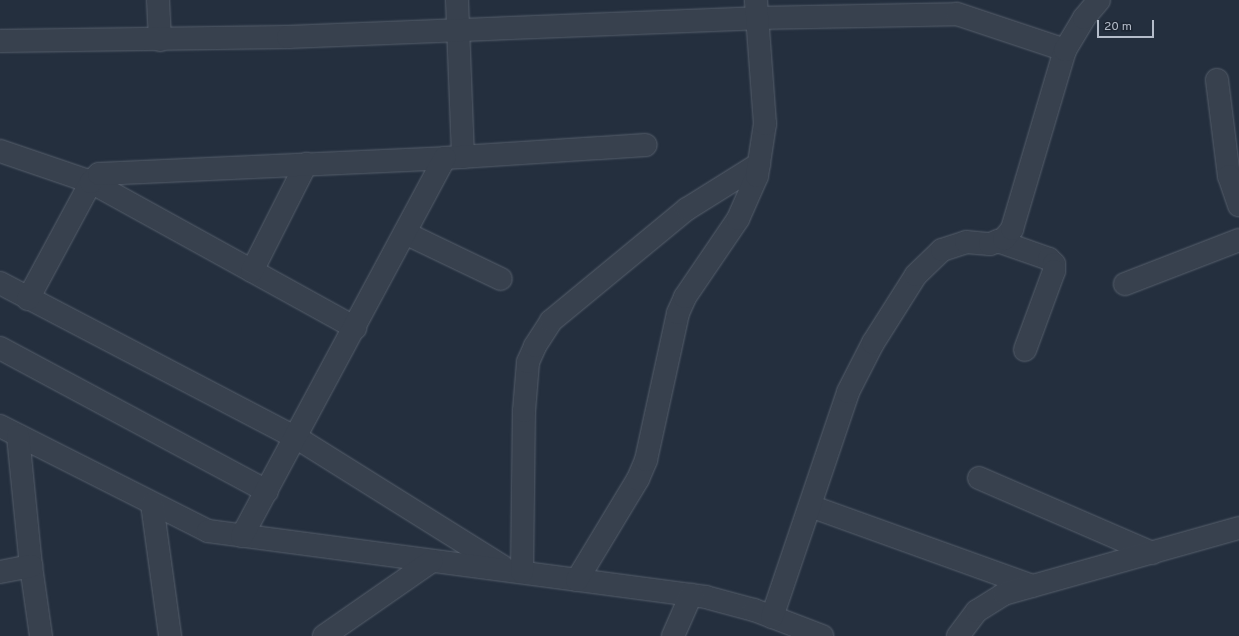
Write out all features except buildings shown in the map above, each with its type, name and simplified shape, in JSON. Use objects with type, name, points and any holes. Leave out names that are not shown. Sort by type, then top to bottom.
[{"type":"street","points":[[158,0],[160,40]]},
{"type":"street","points":[[242,536],[297,438],[405,233],[454,157],[458,30],[457,0]]},
{"type":"street","points":[[772,617],[848,392],[873,343],[916,276],[942,250],[966,242],[990,244],[1004,240],[1012,229],[1065,50],[1084,18],[1099,0]]},
{"type":"street","points":[[0,41],[160,40],[458,30],[756,9],[957,7],[1065,50]]},
{"type":"street","points":[[577,580],[638,479],[652,440],[678,313],[685,297],[738,219],[748,200],[760,164],[765,124],[756,9]]},
{"type":"street","points":[[1217,80],[1229,176],[1239,205]]},
{"type":"street","points":[[28,299],[91,182],[99,174],[454,157],[646,145]]},
{"type":"street","points":[[0,151],[91,182],[355,328]]},
{"type":"street","points":[[252,271],[306,164]]},
{"type":"street","points":[[515,571],[528,362],[535,346],[551,321],[687,209],[760,164]]},
{"type":"street","points":[[405,233],[501,279]]},
{"type":"street","points":[[1125,284],[1239,240]]},
{"type":"street","points":[[998,241],[1049,259],[1054,264],[1054,271],[1025,350]]},
{"type":"street","points":[[0,283],[28,299],[297,438],[515,571]]},
{"type":"street","points":[[0,348],[267,491]]},
{"type":"street","points":[[9,431],[208,531],[706,597],[772,617],[822,636]]},
{"type":"street","points":[[9,431],[41,636]]},
{"type":"street","points":[[980,478],[1152,553]]},
{"type":"street","points":[[152,504],[170,636]]},
{"type":"street","points":[[810,506],[1032,586]]},
{"type":"street","points":[[958,636],[977,611],[1004,594],[1239,528]]},
{"type":"street","points":[[324,636],[432,561]]},
{"type":"street","points":[[0,572],[31,566]]},
{"type":"street","points":[[673,636],[691,595]]}]
